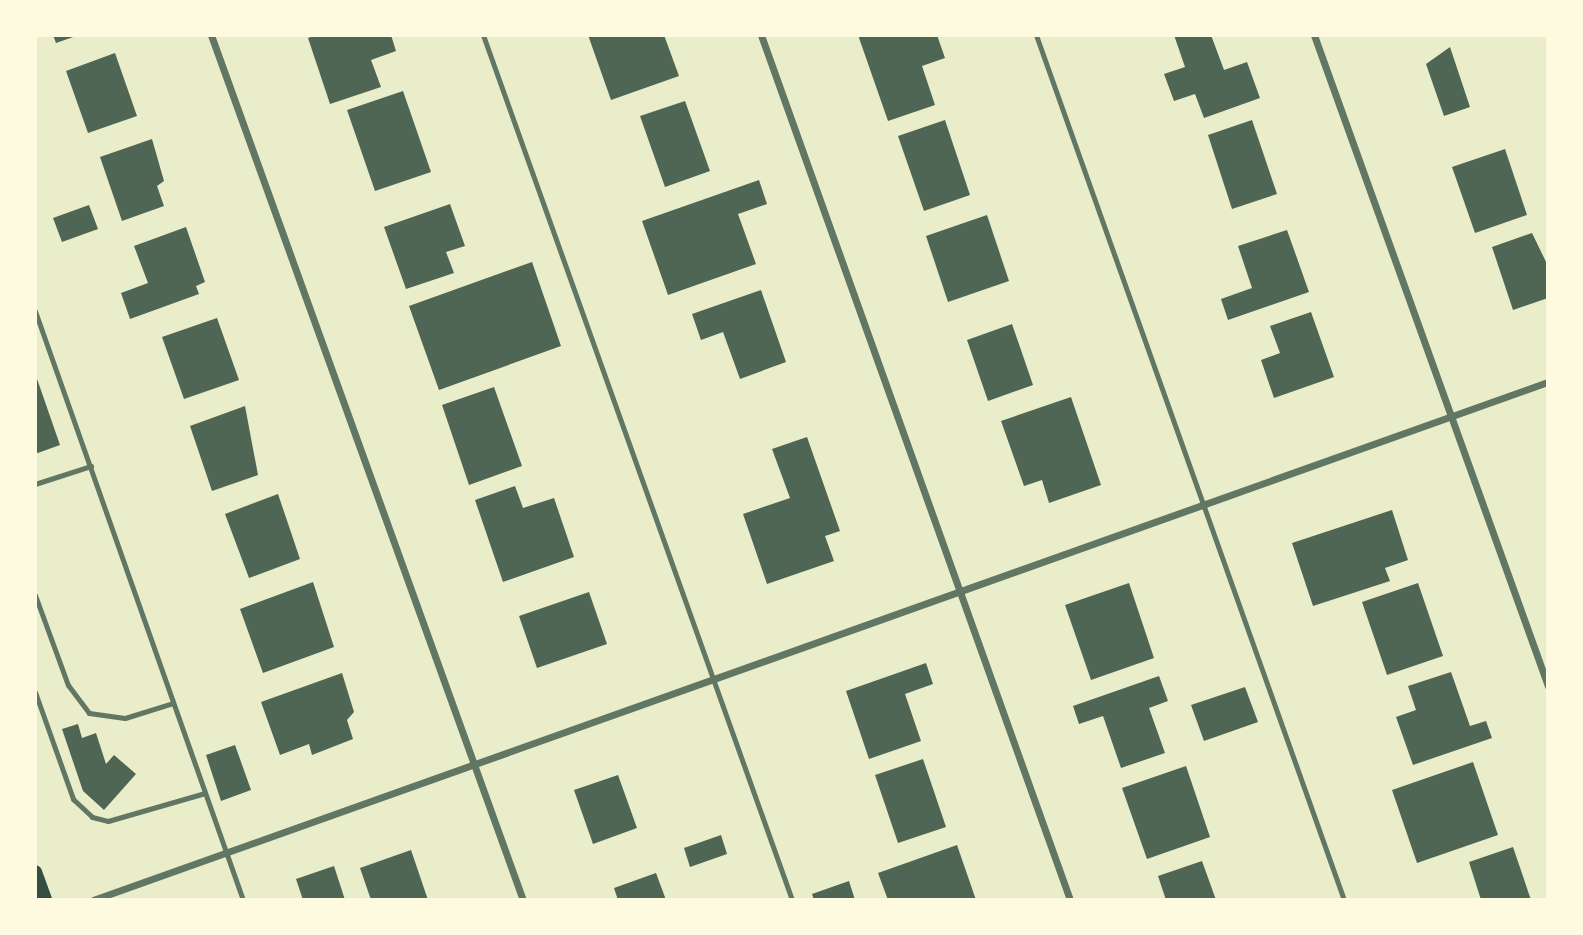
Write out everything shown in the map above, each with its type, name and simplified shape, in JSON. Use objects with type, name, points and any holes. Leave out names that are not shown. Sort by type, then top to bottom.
[{"type":"main road","points":[[35,872],[45,900]]},
{"type":"street","points":[[211,35],[523,900]]},
{"type":"street","points":[[761,35],[1070,900]]},
{"type":"street","points":[[1314,35],[1548,686]]},
{"type":"street","points":[[93,900],[1548,382]]},
{"type":"lane","points":[[483,35],[792,900]]},
{"type":"lane","points":[[1036,35],[1344,900]]},
{"type":"lane","points":[[35,311],[243,900]]},
{"type":"lane","points":[[35,484],[91,466]]},
{"type":"lane","points":[[35,595],[68,685],[89,713],[125,718],[173,703]]},
{"type":"lane","points":[[35,692],[73,799],[92,817],[108,821],[205,793]]},
{"type":"building","points":[[53,35],[79,35],[56,43]]},
{"type":"building","points":[[316,35],[391,35],[396,51],[371,60],[381,87],[330,104],[308,38]]},
{"type":"building","points":[[588,35],[664,35],[679,76],[611,100]]},
{"type":"building","points":[[858,35],[937,35],[945,58],[922,66],[935,105],[888,121]]},
{"type":"building","points":[[1174,35],[1211,35],[1224,70],[1247,62],[1260,98],[1204,118],[1195,94],[1174,101],[1164,74],[1185,67]]},
{"type":"building","points":[[1450,47],[1470,107],[1444,116],[1426,64]]},
{"type":"building","points":[[115,53],[137,116],[88,133],[66,71]]},
{"type":"building","points":[[403,91],[431,172],[375,191],[347,110]]},
{"type":"building","points":[[685,101],[710,171],[665,187],[640,116]]},
{"type":"building","points":[[945,120],[970,195],[924,211],[898,136]]},
{"type":"building","points":[[1252,120],[1277,194],[1232,209],[1208,135]]},
{"type":"building","points":[[152,139],[164,181],[157,186],[164,206],[122,221],[100,157]]},
{"type":"building","points":[[1505,149],[1527,215],[1475,233],[1452,167]]},
{"type":"building","points":[[759,180],[767,204],[738,214],[756,264],[668,295],[642,221]]},
{"type":"building","points":[[450,204],[465,246],[446,252],[454,273],[406,289],[384,227]]},
{"type":"building","points":[[89,205],[98,229],[62,242],[53,218]]},
{"type":"building","points":[[987,215],[1009,281],[948,302],[926,236]]},
{"type":"building","points":[[186,227],[205,282],[196,286],[199,294],[130,319],[121,293],[148,283],[134,246]]},
{"type":"building","points":[[1287,230],[1309,292],[1228,320],[1221,299],[1252,288],[1238,246]]},
{"type":"building","points":[[1532,233],[1548,266],[1548,298],[1513,310],[1492,247]]},
{"type":"building","points":[[532,262],[561,346],[439,390],[409,306]]},
{"type":"building","points":[[761,290],[786,362],[740,379],[723,332],[701,340],[692,314]]},
{"type":"building","points":[[1311,312],[1334,377],[1274,398],[1261,360],[1280,353],[1270,326]]},
{"type":"building","points":[[217,318],[239,380],[184,399],[162,337]]},
{"type":"building","points":[[1012,324],[1033,385],[988,401],[967,340]]},
{"type":"building","points":[[35,373],[60,445],[35,454]]},
{"type":"building","points":[[494,387],[522,466],[469,485],[442,405]]},
{"type":"building","points":[[1071,397],[1101,485],[1049,503],[1042,480],[1024,486],[1001,421]]},
{"type":"building","points":[[245,406],[258,475],[212,491],[190,426]]},
{"type":"building","points":[[807,437],[840,531],[825,536],[834,561],[767,584],[743,514],[790,498],[772,449]]},
{"type":"building","points":[[515,486],[523,508],[554,498],[574,557],[503,582],[475,500]]},
{"type":"building","points":[[278,494],[300,559],[249,578],[225,514]]},
{"type":"building","points":[[1392,510],[1408,560],[1385,568],[1390,581],[1313,606],[1292,543]]},
{"type":"building","points":[[313,582],[334,647],[263,673],[240,609]]},
{"type":"building","points":[[1129,583],[1154,658],[1091,680],[1065,605]]},
{"type":"building","points":[[1418,583],[1443,656],[1387,675],[1362,602]]},
{"type":"building","points":[[589,592],[607,644],[537,668],[519,616]]},
{"type":"building","points":[[926,663],[933,684],[905,694],[921,741],[869,759],[846,691]]},
{"type":"building","points":[[1451,672],[1470,726],[1486,721],[1492,738],[1413,765],[1396,717],[1416,710],[1408,686]]},
{"type":"building","points":[[342,673],[354,712],[347,720],[353,739],[312,755],[309,744],[280,755],[261,702]]},
{"type":"building","points":[[1159,676],[1168,701],[1149,708],[1165,753],[1121,768],[1103,716],[1079,724],[1073,706]]},
{"type":"building","points":[[1245,687],[1258,722],[1204,741],[1191,705]]},
{"type":"building","points":[[78,724],[82,738],[96,733],[106,764],[114,755],[136,774],[104,810],[83,791],[62,729]]},
{"type":"building","points":[[235,745],[251,790],[221,801],[206,755]]},
{"type":"building","points":[[923,759],[946,827],[898,843],[875,775]]},
{"type":"building","points":[[1473,762],[1498,835],[1417,863],[1392,790]]},
{"type":"building","points":[[1186,766],[1210,837],[1147,859],[1122,788]]},
{"type":"building","points":[[618,775],[637,828],[593,844],[574,790]]},
{"type":"building","points":[[721,835],[727,854],[690,867],[684,848]]},
{"type":"building","points":[[957,845],[976,900],[888,900],[878,873]]},
{"type":"building","points":[[1513,847],[1531,900],[1481,900],[1469,862]]},
{"type":"building","points":[[411,850],[428,900],[371,900],[360,868]]},
{"type":"building","points":[[1202,861],[1216,900],[1166,900],[1158,876]]},
{"type":"building","points":[[334,866],[345,900],[303,900],[296,879]]},
{"type":"building","points":[[656,873],[666,900],[618,900],[614,888]]},
{"type":"building","points":[[849,881],[855,900],[814,900],[812,894]]}]
